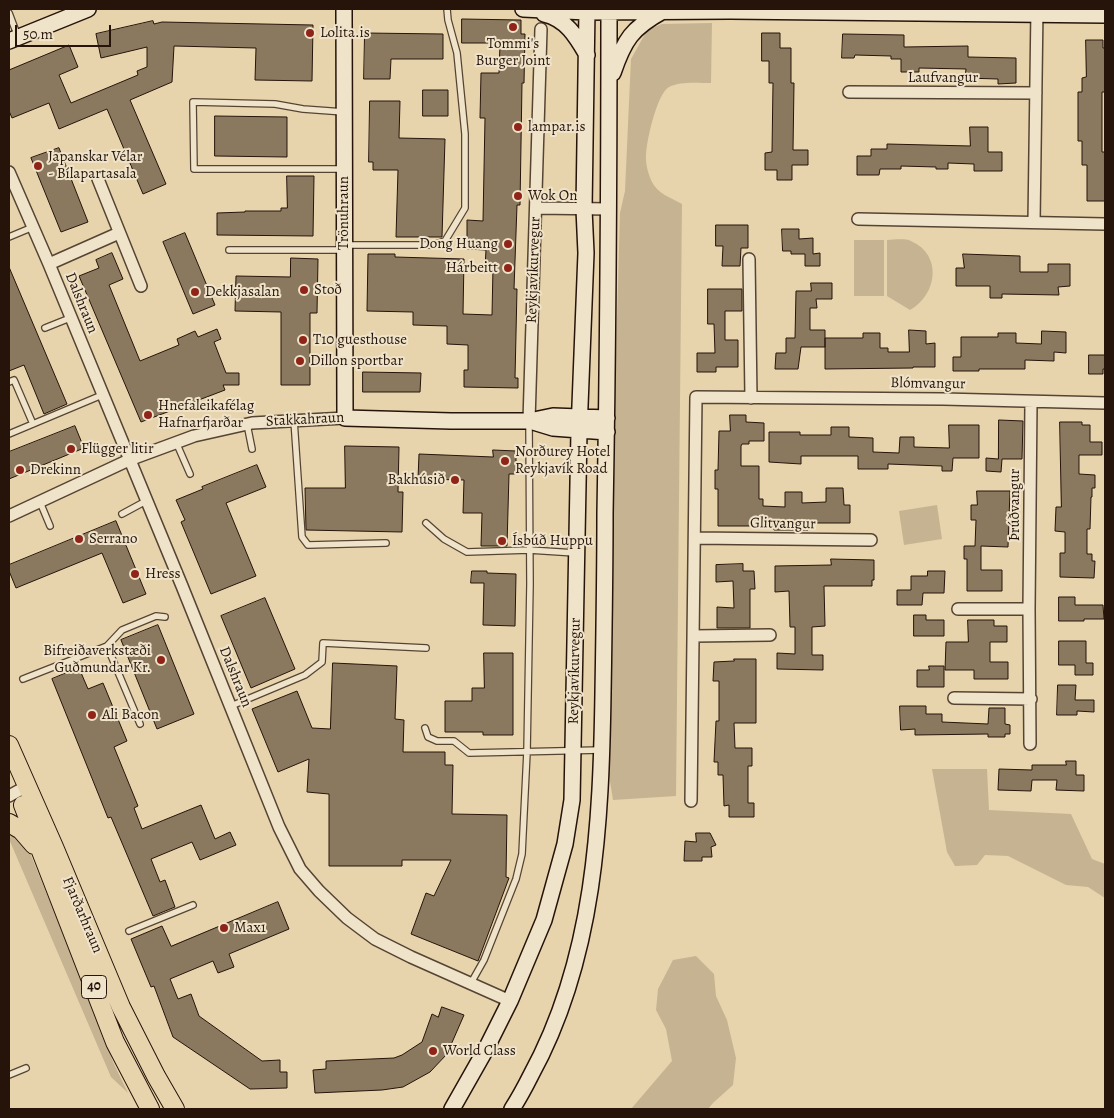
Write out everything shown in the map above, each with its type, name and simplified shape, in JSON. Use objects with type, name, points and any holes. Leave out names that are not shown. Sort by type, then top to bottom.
[{"type":"main road","points":[[14,39],[88,9]]},
{"type":"main road","name":"Trönuhraun","points":[[344,9],[345,418]]},
{"type":"main road","points":[[523,9],[1037,12],[1105,15]]},
{"type":"main road","points":[[523,9],[551,15],[559,19],[570,28],[587,55]]},
{"type":"main road","name":"Reykjavíkurvegur","points":[[452,1109],[486,1049],[510,1001],[544,920],[565,844],[572,800],[579,423],[586,253],[584,209],[587,10]]},
{"type":"main road","name":"Reykjavíkurvegur","points":[[512,1109],[537,1065],[554,1028],[570,984],[582,938],[589,900],[597,834],[602,750],[607,425],[609,10]]},
{"type":"main road","points":[[609,84],[626,42],[640,24],[664,10]]},
{"type":"main road","name":"Stakkahraun","points":[[345,418],[529,421],[553,416],[579,423],[607,425]]},
{"type":"main road","name":"Fjarðarhraun","points":[[9,745],[18,791],[45,862],[115,1042],[150,1109]]},
{"type":"main road","name":"Fjarðarhraun","points":[[9,774],[121,1007],[175,1109]]},
{"type":"main road","points":[[9,823],[26,835],[45,862]]},
{"type":"street","points":[[1034,222],[1037,12]]},
{"type":"street","name":"Reykjavíkurvegur","points":[[529,421],[541,28]]},
{"type":"street","name":"Laufvangur","points":[[850,92],[1036,93]]},
{"type":"street","name":"Dalshraun","points":[[9,172],[49,264],[279,827],[300,869],[347,918],[380,942],[510,1001]]},
{"type":"street","points":[[98,179],[140,286]]},
{"type":"street","name":"Reykjavíkurvegur","points":[[537,208],[609,209]]},
{"type":"street","points":[[858,219],[1105,224]]},
{"type":"street","name":"Dalshraun","points":[[49,264],[119,233]]},
{"type":"street","points":[[749,259],[751,398]]},
{"type":"street","name":"Blómvangur","points":[[695,538],[696,396],[1105,403]]},
{"type":"street","name":"Þrúðvangur","points":[[1030,744],[1031,402]]},
{"type":"street","name":"Stakkahraun","points":[[9,516],[128,460],[194,436],[247,424],[345,418]]},
{"type":"street","points":[[691,801],[695,538]]},
{"type":"street","name":"Glitvangur","points":[[695,538],[871,540]]},
{"type":"street","points":[[958,609],[1029,609]]},
{"type":"street","points":[[694,636],[770,635]]},
{"type":"street","points":[[954,698],[1031,699]]},
{"type":"lane","points":[[229,250],[432,245],[445,241],[465,208],[465,134],[457,53],[447,9]]},
{"type":"lane","points":[[9,13],[14,39]]},
{"type":"lane","points":[[344,112],[303,109],[275,104],[193,102],[194,169],[344,169]]},
{"type":"lane","points":[[9,238],[33,227]]},
{"type":"lane","points":[[45,328],[70,318]]},
{"type":"lane","points":[[9,382],[14,380],[33,424]]},
{"type":"lane","points":[[9,434],[102,395]]},
{"type":"lane","points":[[294,420],[302,537],[308,545],[386,543]]},
{"type":"lane","points":[[471,983],[484,960],[516,879],[522,854],[527,752],[529,421]]},
{"type":"lane","points":[[247,424],[252,449]]},
{"type":"lane","points":[[176,442],[190,474]]},
{"type":"lane","points":[[122,514],[146,501]]},
{"type":"lane","points":[[40,502],[50,526]]},
{"type":"lane","points":[[426,523],[444,539],[467,552],[529,550],[577,553]]},
{"type":"lane","points":[[23,680],[107,646],[122,630],[156,616],[165,617]]},
{"type":"lane","points":[[231,706],[305,675],[322,662],[323,643],[426,648]]},
{"type":"lane","points":[[107,646],[140,724]]},
{"type":"lane","points":[[425,728],[428,737],[437,741],[454,741],[469,753],[602,750]]},
{"type":"lane","points":[[129,931],[193,905]]},
{"type":"lane","points":[[9,1075],[26,1068]]},
{"type":"shaded area","points":[[712,23],[711,83],[679,84],[669,87],[665,91],[656,109],[646,152],[647,168],[654,186],[665,195],[682,204],[676,796],[613,800],[608,769],[610,570],[620,213],[625,191],[631,59],[645,34],[650,29],[662,24]]},
{"type":"shaded area","points":[[902,239],[911,241],[921,247],[932,265],[931,285],[926,295],[910,310],[887,296],[887,240]]},
{"type":"shaded area","points":[[854,240],[884,240],[884,296],[854,296]]},
{"type":"shaded area","points":[[937,505],[942,539],[904,545],[899,511]]},
{"type":"shaded area","points":[[932,769],[987,769],[989,810],[1071,814],[1092,859],[1105,864],[1105,898],[1088,887],[1066,885],[1008,856],[985,855],[977,865],[955,866],[947,852]]},
{"type":"shaded area","points":[[13,832],[25,841],[89,996],[113,1062],[128,1093],[111,1077],[9,839]]},
{"type":"shaded area","points":[[696,956],[714,974],[716,996],[727,1020],[736,1058],[733,1085],[708,1109],[631,1109],[672,1061],[666,1029],[656,1010],[658,989],[673,960]]},
{"type":"building","points":[[462,19],[521,20],[521,34],[525,34],[524,83],[522,83],[520,205],[517,205],[514,289],[517,289],[515,378],[518,378],[518,388],[464,387],[464,370],[468,370],[468,345],[447,344],[447,326],[413,325],[413,312],[367,311],[368,254],[395,254],[395,257],[464,259],[463,314],[492,315],[493,267],[485,267],[486,250],[467,249],[467,220],[483,221],[485,118],[480,118],[481,73],[499,73],[500,43],[462,43]]},
{"type":"building","points":[[153,21],[154,24],[162,22],[313,25],[312,81],[255,80],[256,48],[174,46],[172,82],[130,100],[166,184],[143,194],[107,109],[59,129],[49,103],[12,118],[9,111],[9,70],[69,45],[78,67],[59,75],[71,103],[138,75],[137,71],[147,67],[147,47],[101,58],[96,34]]},
{"type":"building","points":[[365,33],[443,34],[443,59],[391,59],[390,79],[364,79]]},
{"type":"building","points":[[762,33],[780,33],[780,48],[791,48],[791,83],[794,83],[793,150],[808,150],[808,165],[792,165],[792,180],[777,180],[777,170],[765,170],[765,153],[772,152],[773,83],[769,83],[769,61],[762,61]]},
{"type":"building","points":[[843,34],[904,35],[904,47],[968,46],[968,57],[1016,58],[1016,83],[998,84],[998,79],[965,78],[966,69],[919,68],[919,72],[901,72],[901,59],[891,59],[891,56],[855,55],[854,58],[842,58]]},
{"type":"building","points":[[1086,40],[1103,40],[1103,48],[1105,48],[1105,92],[1102,92],[1102,152],[1105,152],[1105,201],[1087,201],[1087,165],[1082,165],[1082,141],[1078,141],[1078,92],[1082,92],[1082,78],[1086,77]]},
{"type":"building","points":[[423,90],[448,90],[448,116],[423,116]]},
{"type":"building","points":[[370,101],[400,101],[399,138],[445,139],[442,237],[396,237],[398,170],[373,170],[373,162],[369,162]]},
{"type":"building","points":[[215,116],[287,117],[287,157],[215,156]]},
{"type":"building","points":[[970,127],[988,127],[988,152],[1002,152],[1002,171],[974,171],[974,164],[948,163],[948,169],[901,166],[901,169],[880,169],[879,175],[857,175],[857,156],[871,156],[871,149],[887,149],[887,144],[970,146]]},
{"type":"building","points":[[59,148],[88,222],[61,232],[31,158]]},
{"type":"building","points":[[287,176],[314,176],[313,236],[217,235],[217,213],[281,211],[281,208],[287,208]]},
{"type":"building","points":[[716,225],[748,225],[748,248],[741,248],[740,266],[722,266],[723,246],[716,246]]},
{"type":"building","points":[[782,229],[799,229],[799,239],[813,238],[813,254],[820,253],[820,266],[805,266],[805,254],[791,254],[791,251],[783,251]]},
{"type":"building","points":[[185,233],[215,305],[193,314],[163,242]]},
{"type":"building","points":[[112,253],[123,279],[109,285],[140,361],[179,345],[177,339],[195,331],[198,337],[217,329],[221,339],[214,342],[226,373],[239,373],[239,385],[223,385],[225,390],[141,422],[79,276],[99,268],[96,260]]},
{"type":"building","points":[[963,254],[1020,256],[1020,272],[1048,272],[1048,264],[1070,264],[1070,286],[1058,287],[1059,295],[1002,294],[1002,298],[990,298],[990,286],[956,286],[956,268],[964,268]]},
{"type":"building","points":[[291,258],[318,259],[317,313],[310,313],[310,385],[281,385],[281,312],[235,311],[236,276],[290,277]]},
{"type":"building","points":[[9,267],[67,404],[44,414],[24,365],[9,371]]},
{"type":"building","points":[[811,283],[832,283],[832,299],[816,299],[817,308],[810,308],[810,330],[825,330],[825,347],[801,347],[798,369],[775,369],[776,353],[786,353],[786,338],[795,338],[796,291],[811,291]]},
{"type":"building","points":[[708,289],[742,289],[742,311],[725,311],[725,340],[738,340],[738,367],[716,367],[716,372],[697,372],[697,353],[715,353],[714,324],[708,324]]},
{"type":"building","points":[[909,330],[926,331],[926,344],[935,343],[935,367],[825,369],[825,338],[863,338],[863,333],[880,333],[880,348],[888,348],[888,352],[909,352]]},
{"type":"building","points":[[1042,331],[1066,332],[1066,353],[1054,352],[1054,361],[1025,360],[1025,369],[953,371],[953,357],[961,357],[961,337],[998,337],[998,333],[1016,333],[1016,343],[1041,344]]},
{"type":"building","points":[[1089,355],[1105,355],[1103,374],[1089,374]]},
{"type":"building","points":[[363,372],[421,373],[420,392],[363,392]]},
{"type":"building","points":[[730,415],[746,415],[746,422],[764,423],[764,441],[749,441],[749,444],[742,444],[741,446],[741,466],[759,466],[759,499],[763,499],[763,506],[785,507],[785,492],[802,492],[802,503],[826,502],[826,488],[843,488],[844,505],[850,505],[850,523],[808,523],[808,530],[774,530],[774,526],[718,526],[718,489],[715,489],[715,470],[718,470],[719,431],[730,431]]},
{"type":"building","points":[[999,420],[1023,421],[1022,459],[1002,459],[1001,472],[986,471],[986,458],[998,459]]},
{"type":"building","points":[[1060,422],[1082,422],[1082,425],[1090,425],[1090,442],[1102,442],[1102,455],[1079,455],[1079,474],[1095,475],[1095,488],[1092,488],[1091,497],[1090,529],[1087,529],[1087,554],[1092,554],[1092,561],[1095,561],[1094,578],[1060,577],[1060,553],[1065,553],[1065,532],[1055,531],[1056,507],[1061,507]]},
{"type":"building","points":[[949,425],[979,425],[979,458],[953,458],[952,471],[942,471],[942,466],[888,464],[888,469],[858,469],[858,456],[801,456],[801,464],[769,462],[769,432],[831,435],[831,427],[849,427],[849,437],[873,438],[873,452],[899,453],[900,437],[914,437],[914,447],[949,448]]},
{"type":"building","points":[[75,426],[84,448],[9,479],[9,452]]},
{"type":"building","points":[[345,446],[399,447],[398,492],[403,492],[402,532],[306,530],[305,488],[345,488]]},
{"type":"building","points":[[493,450],[516,451],[516,474],[509,474],[507,546],[481,546],[482,513],[463,513],[464,480],[418,479],[419,454],[493,457]]},
{"type":"building","points":[[257,465],[266,487],[226,503],[256,576],[211,594],[181,522],[185,520],[176,500],[203,489],[202,487]]},
{"type":"building","points":[[977,491],[1010,491],[1008,547],[981,546],[981,570],[1002,570],[1002,591],[967,591],[967,559],[964,559],[964,546],[975,546],[976,520],[971,520],[971,505],[977,505]]},
{"type":"building","points":[[116,521],[146,594],[123,603],[102,553],[16,588],[9,571],[9,565]]},
{"type":"building","points":[[831,559],[874,560],[874,580],[872,580],[872,586],[824,586],[825,626],[812,627],[812,655],[823,655],[823,670],[777,669],[777,653],[795,654],[795,627],[790,627],[789,591],[775,592],[775,566],[831,565]]},
{"type":"building","points":[[743,564],[743,571],[754,571],[755,589],[750,589],[750,628],[717,628],[717,607],[734,608],[733,581],[716,582],[716,565]]},
{"type":"building","points":[[472,571],[516,574],[515,626],[483,625],[484,583],[471,583]]},
{"type":"building","points":[[928,571],[945,571],[944,593],[923,593],[922,605],[897,605],[897,590],[911,590],[911,576],[927,576]]},
{"type":"building","points":[[1059,597],[1075,597],[1075,605],[1103,605],[1104,619],[1059,621]]},
{"type":"building","points":[[265,598],[295,669],[251,688],[221,616]]},
{"type":"building","points":[[914,615],[926,615],[926,620],[944,620],[944,636],[914,636]]},
{"type":"building","points":[[968,620],[994,620],[994,626],[1007,626],[1007,642],[990,642],[990,662],[1008,662],[1008,679],[974,679],[974,670],[945,670],[946,642],[968,642]]},
{"type":"building","points":[[158,625],[194,714],[157,729],[121,640]]},
{"type":"building","points":[[1059,641],[1086,641],[1086,663],[1093,663],[1093,675],[1075,675],[1075,665],[1059,665]]},
{"type":"building","points":[[484,653],[513,653],[513,735],[483,735],[483,732],[445,732],[445,701],[472,701],[472,688],[484,688]]},
{"type":"building","points":[[734,659],[756,659],[756,723],[734,723],[735,748],[752,748],[752,766],[748,766],[748,803],[754,803],[754,817],[729,817],[729,805],[724,806],[723,775],[718,775],[718,762],[714,762],[716,721],[719,721],[719,681],[713,681],[714,662],[734,661]]},
{"type":"building","points":[[333,663],[397,666],[395,719],[404,720],[403,752],[445,752],[445,765],[453,765],[452,814],[507,815],[506,877],[509,878],[478,961],[411,934],[426,893],[434,896],[451,860],[402,860],[402,866],[329,866],[329,794],[307,792],[309,759],[278,772],[252,709],[297,691],[312,728],[330,729]]},
{"type":"building","points":[[929,666],[944,666],[944,687],[917,687],[917,670],[929,670]]},
{"type":"building","points":[[79,668],[88,689],[103,683],[127,741],[114,747],[138,806],[134,808],[142,829],[201,805],[215,839],[230,832],[236,845],[200,860],[192,842],[151,859],[160,882],[165,880],[175,907],[153,916],[111,817],[108,818],[52,679]]},
{"type":"building","points":[[1058,685],[1076,685],[1075,700],[1094,700],[1094,712],[1077,711],[1077,715],[1057,715]]},
{"type":"building","points":[[900,706],[926,706],[926,714],[942,714],[942,722],[988,724],[989,708],[1005,708],[1005,724],[1010,725],[1010,734],[1005,734],[1005,737],[988,737],[988,734],[915,735],[915,729],[901,730]]},
{"type":"building","points":[[1066,761],[1076,761],[1076,775],[1084,775],[1084,791],[1056,790],[1057,780],[1032,780],[1031,791],[998,790],[999,769],[1032,770],[1032,765],[1066,765]]},
{"type":"building","points":[[696,833],[710,833],[716,845],[711,847],[712,857],[702,857],[702,861],[684,861],[685,841],[696,842]]},
{"type":"building","points":[[278,902],[289,929],[229,954],[234,967],[218,973],[213,961],[170,979],[178,999],[191,994],[199,1016],[262,1061],[280,1060],[280,1072],[287,1072],[287,1088],[250,1089],[173,1037],[154,986],[151,987],[131,939],[162,926],[171,946]]},
{"type":"building","points":[[442,1007],[464,1015],[447,1054],[430,1072],[403,1087],[382,1090],[315,1093],[313,1070],[326,1069],[326,1061],[394,1058],[402,1055],[422,1042],[432,1014],[438,1017]]},
{"type":"place","name":"Tommi's Burger Joint","points":[[513,27]]},
{"type":"place","name":"Lolita.is","points":[[310,33]]},
{"type":"place","name":"lampar.is","points":[[518,127]]},
{"type":"place","name":"Japanskar Vélar - Bílapartasala","points":[[38,166]]},
{"type":"place","name":"Wok On","points":[[518,196]]},
{"type":"place","name":"Dong Huang","points":[[508,244]]},
{"type":"place","name":"Hárbeitt","points":[[508,268]]},
{"type":"place","name":"Stoð","points":[[304,290]]},
{"type":"place","name":"Dekkjasalan","points":[[195,292]]},
{"type":"place","name":"T10 guesthouse","points":[[303,340]]},
{"type":"place","name":"Dillon sportbar","points":[[300,361]]},
{"type":"place","name":"Hnefaleikafélag Hafnarfjarðar","points":[[148,415]]},
{"type":"place","name":"Flügger litir","points":[[71,449]]},
{"type":"place","name":"Norðurey Hotel Reykjavík Road","points":[[505,461]]},
{"type":"place","name":"Drekinn","points":[[20,470]]},
{"type":"place","name":"Bakhúsið","points":[[455,480]]},
{"type":"place","name":"Serrano","points":[[79,539]]},
{"type":"place","name":"Ísbúð Huppu","points":[[502,541]]},
{"type":"place","name":"Hress","points":[[135,574]]},
{"type":"place","name":"Bifreiðaverkstæði Guðmundar Kr.","points":[[161,660]]},
{"type":"place","name":"Ali Bacon","points":[[92,715]]},
{"type":"place","name":"Max1","points":[[224,928]]},
{"type":"place","name":"World Class","points":[[433,1051]]}]
